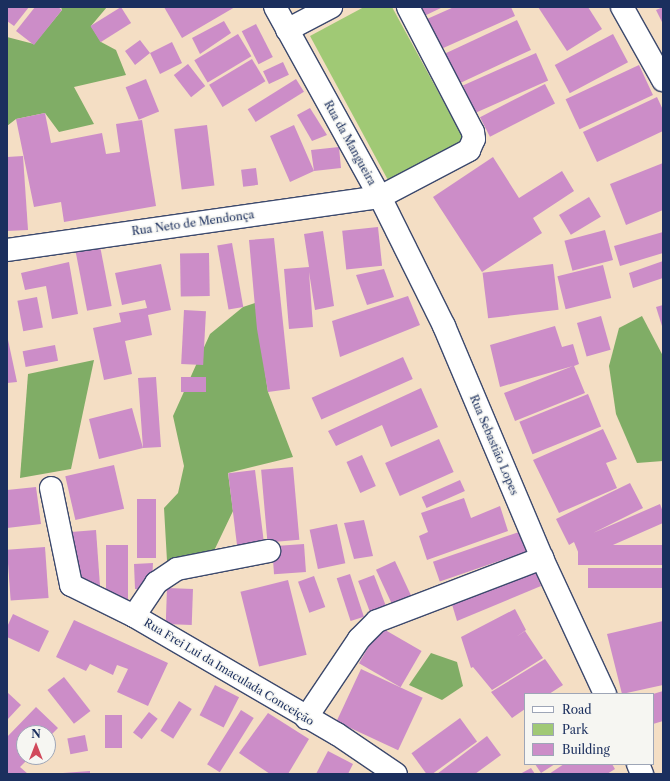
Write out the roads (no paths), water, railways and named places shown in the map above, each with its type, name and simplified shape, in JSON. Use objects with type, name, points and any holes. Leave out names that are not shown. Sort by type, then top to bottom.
[{"type":"street","name":"Rua da Mangueira","points":[[275,7],[380,197],[469,150],[474,139],[473,132],[408,7]]},
{"type":"street","points":[[287,30],[331,7]]},
{"type":"street","points":[[622,7],[663,80]]},
{"type":"street","name":"Rua Neto de Mendonça","points":[[7,250],[380,197]]},
{"type":"street","name":"Rua Sebastião Lopes","points":[[380,197],[444,326],[542,558],[605,693]]},
{"type":"street","points":[[51,488],[71,585],[134,616]]},
{"type":"street","name":"Rua Frei Lui da Imaculada Conceição","points":[[268,551],[177,570],[156,583],[134,616],[306,718],[337,734],[396,774]]},
{"type":"street","points":[[306,718],[359,639],[377,621],[542,558]]}]
